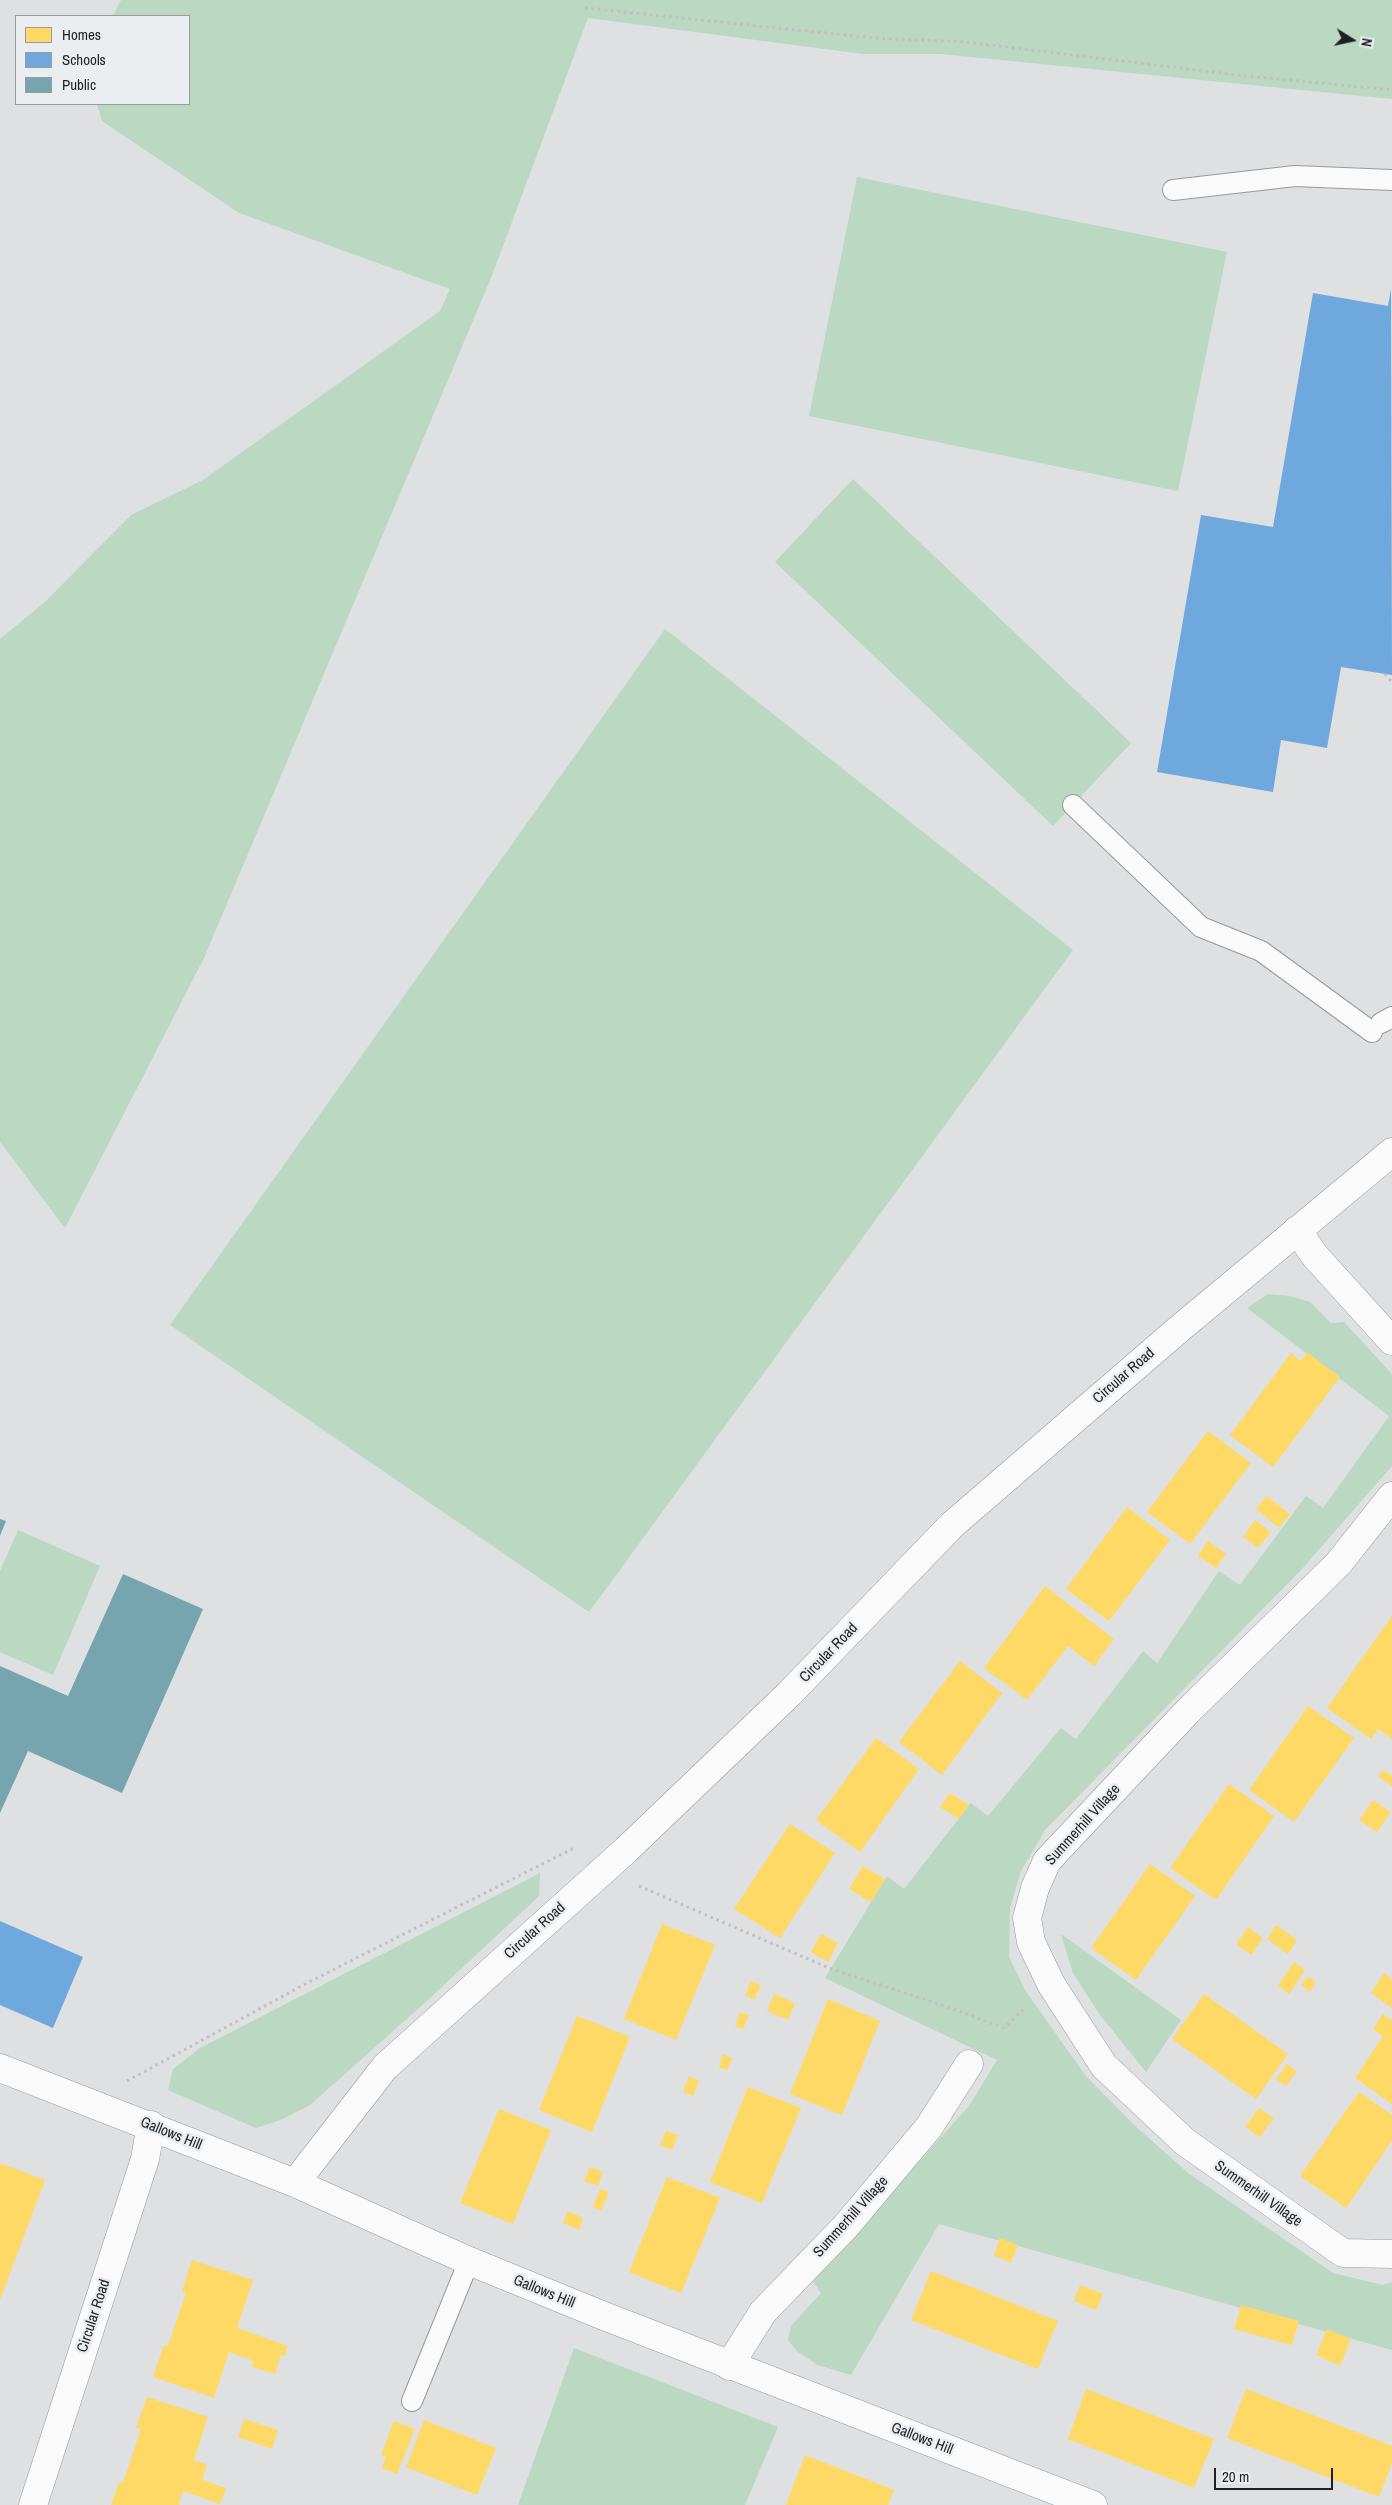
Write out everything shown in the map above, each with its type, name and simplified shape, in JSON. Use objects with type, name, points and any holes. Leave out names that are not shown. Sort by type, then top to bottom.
[{"type":"street","name":"Circular Road","points":[[295,2183],[385,2067],[626,1850],[789,1694],[952,1525],[1179,1329],[1392,1152]]},
{"type":"street","points":[[1297,1230],[1315,1256],[1392,1341]]},
{"type":"street","name":"Summerhill Village","points":[[1392,1496],[1338,1564],[1188,1711],[1047,1861],[1035,1888],[1027,1918],[1031,1942],[1051,1984],[1104,2066],[1185,2142],[1343,2252],[1392,2254]]},
{"type":"street","name":"Summerhill Village","points":[[729,2366],[763,2312],[846,2226],[929,2127],[969,2064]]},
{"type":"street","name":"Gallows Hill","points":[[0,2068],[151,2125],[295,2183],[469,2261],[729,2366],[1093,2505]]},
{"type":"street","name":"Circular Road","points":[[33,2505],[145,2159],[151,2125]]},
{"type":"lane","points":[[1173,190],[1295,176],[1392,180]]},
{"type":"lane","points":[[1073,805],[1201,927],[1262,951],[1382,1024]]},
{"type":"lane","points":[[412,2401],[469,2261]]},
{"type":"path","points":[[585,8],[874,38],[966,42],[1237,75],[1392,90]]},
{"type":"path","points":[[1385,674],[1392,682]]},
{"type":"path","points":[[97,2104],[136,2074],[334,1969],[580,1845]]},
{"type":"path","points":[[602,1870],[828,1968],[942,2005],[1004,2028],[1051,1984]]},
{"type":"green space","points":[[121,0],[1392,0],[1392,99],[941,54],[863,54],[588,18],[491,278],[204,958],[65,1228],[0,1142],[0,639],[46,601],[131,515],[203,480],[440,311],[450,289],[239,213],[102,121],[97,105],[190,105],[190,15],[114,15]]},
{"type":"green space","points":[[857,177],[1227,252],[1178,491],[809,416]]},
{"type":"green space","points":[[853,479],[1131,743],[1053,826],[775,562]]},
{"type":"green space","points":[[665,629],[1073,950],[589,1612],[170,1325]]},
{"type":"green space","points":[[1268,1294],[1290,1296],[1310,1302],[1331,1323],[1344,1322],[1392,1374],[1392,1466],[1301,1570],[1045,1830],[1021,1871],[1010,1908],[1009,1957],[1025,1990],[1085,2075],[1134,2125],[1188,2173],[1333,2273],[1383,2285],[1392,2282],[1392,2350],[939,2224],[851,2375],[818,2365],[798,2352],[788,2340],[791,2326],[821,2293],[812,2280],[969,2106],[997,2060],[825,1978],[887,1876],[904,1889],[971,1803],[988,1816],[1061,1728],[1076,1739],[1143,1651],[1157,1663],[1219,1571],[1240,1585],[1306,1496],[1323,1508],[1389,1416],[1247,1308]]},
{"type":"green space","points":[[18,1530],[100,1566],[53,1675],[0,1652],[0,1571]]},
{"type":"green space","points":[[540,1873],[539,1896],[429,1999],[310,2105],[283,2119],[256,2128],[168,2090],[173,2069],[200,2048]]},
{"type":"green space","points":[[1061,1934],[1181,2020],[1146,2072],[1100,2015],[1073,1973]]},
{"type":"green space","points":[[574,2348],[778,2427],[745,2505],[518,2505]]},
{"type":"building: Homes","points":[[1307,1352],[1340,1377],[1273,1467],[1230,1435],[1291,1353],[1301,1361]]},
{"type":"building: Homes","points":[[1208,1431],[1251,1463],[1190,1544],[1147,1512]]},
{"type":"building: Homes","points":[[1267,1496],[1290,1514],[1279,1528],[1256,1509]]},
{"type":"building: Homes","points":[[1127,1507],[1170,1540],[1109,1621],[1066,1589]]},
{"type":"building: Homes","points":[[1255,1520],[1271,1532],[1258,1548],[1243,1537]]},
{"type":"building: Homes","points":[[1208,1541],[1226,1554],[1216,1568],[1198,1556]]},
{"type":"building: Homes","points":[[1045,1586],[1114,1639],[1094,1666],[1068,1646],[1027,1700],[984,1668]]},
{"type":"building: Homes","points":[[1392,1616],[1392,1739],[1378,1729],[1371,1739],[1327,1708]]},
{"type":"building: Homes","points":[[960,1661],[1002,1693],[942,1775],[899,1742]]},
{"type":"building: Homes","points":[[1308,1706],[1354,1738],[1294,1822],[1249,1790]]},
{"type":"building: Homes","points":[[876,1738],[919,1769],[860,1852],[816,1820]]},
{"type":"building: Homes","points":[[1383,1770],[1392,1776],[1392,1786],[1378,1776]]},
{"type":"building: Homes","points":[[1229,1784],[1274,1816],[1216,1900],[1170,1868]]},
{"type":"building: Homes","points":[[950,1793],[969,1805],[959,1819],[940,1807]]},
{"type":"building: Homes","points":[[1373,1800],[1391,1812],[1377,1832],[1359,1820]]},
{"type":"building: Homes","points":[[790,1824],[835,1853],[780,1938],[734,1909]]},
{"type":"building: Homes","points":[[1150,1864],[1195,1896],[1136,1980],[1091,1948]]},
{"type":"building: Homes","points":[[863,1866],[885,1879],[871,1902],[849,1889]]},
{"type":"building: Homes","points":[[662,1924],[715,1945],[676,2040],[624,2019]]},
{"type":"building: Homes","points":[[1276,1925],[1297,1940],[1288,1954],[1267,1939]]},
{"type":"building: Homes","points":[[1248,1927],[1263,1938],[1251,1955],[1236,1944]]},
{"type":"building: Homes","points":[[821,1934],[838,1943],[828,1962],[811,1952]]},
{"type":"building: Homes","points":[[1294,1962],[1305,1970],[1289,1994],[1278,1986]]},
{"type":"building: Homes","points":[[1384,1973],[1392,1979],[1392,2008],[1371,1993]]},
{"type":"building: Homes","points":[[1308,1976],[1316,1982],[1310,1992],[1301,1985]]},
{"type":"building: Homes","points":[[751,1981],[761,1985],[755,1999],[745,1996]]},
{"type":"building: Homes","points":[[774,1994],[795,2003],[788,2020],[767,2011]]},
{"type":"building: Homes","points":[[1204,1994],[1288,2054],[1256,2099],[1172,2039]]},
{"type":"building: Homes","points":[[828,1999],[880,2021],[842,2115],[790,2094]]},
{"type":"building: Homes","points":[[740,2012],[749,2015],[743,2029],[735,2026]]},
{"type":"building: Homes","points":[[1383,2014],[1392,2020],[1392,2104],[1355,2078],[1383,2036],[1373,2029]]},
{"type":"building: Homes","points":[[577,2016],[630,2037],[592,2132],[539,2110]]},
{"type":"building: Homes","points":[[723,2054],[732,2058],[727,2070],[719,2067]]},
{"type":"building: Homes","points":[[1287,2064],[1297,2071],[1286,2086],[1276,2079]]},
{"type":"building: Homes","points":[[689,2076],[699,2081],[693,2096],[683,2092]]},
{"type":"building: Homes","points":[[748,2087],[801,2108],[762,2203],[710,2182]]},
{"type":"building: Homes","points":[[1359,2092],[1392,2115],[1392,2141],[1346,2208],[1300,2176]]},
{"type":"building: Homes","points":[[1259,2108],[1274,2118],[1260,2137],[1245,2127]]},
{"type":"building: Homes","points":[[499,2109],[551,2130],[513,2224],[460,2203]]},
{"type":"building: Homes","points":[[666,2131],[678,2135],[672,2150],[660,2145]]},
{"type":"building: Homes","points":[[0,2163],[45,2180],[0,2300]]},
{"type":"building: Homes","points":[[590,2167],[603,2172],[598,2186],[584,2181]]},
{"type":"building: Homes","points":[[667,2177],[720,2198],[681,2293],[629,2272]]},
{"type":"building: Homes","points":[[600,2189],[609,2192],[601,2211],[593,2207]]},
{"type":"building: Homes","points":[[568,2211],[583,2218],[579,2230],[563,2223]]},
{"type":"building: Homes","points":[[1000,2238],[1018,2245],[1011,2263],[994,2255]]},
{"type":"building: Homes","points":[[192,2260],[253,2280],[237,2328],[288,2346],[285,2356],[281,2355],[275,2374],[252,2367],[254,2361],[229,2352],[214,2398],[153,2377],[164,2345],[168,2346],[186,2293],[182,2291]]},
{"type":"building: Homes","points":[[931,2271],[1058,2321],[1038,2369],[911,2320]]},
{"type":"building: Homes","points":[[1080,2285],[1103,2294],[1096,2310],[1074,2301]]},
{"type":"building: Homes","points":[[1241,2305],[1299,2321],[1292,2345],[1234,2329]]},
{"type":"building: Homes","points":[[1327,2329],[1351,2339],[1340,2366],[1316,2355]]},
{"type":"building: Homes","points":[[1086,2389],[1214,2439],[1194,2488],[1068,2439]]},
{"type":"building: Homes","points":[[1246,2389],[1392,2446],[1392,2463],[1379,2497],[1227,2438]]},
{"type":"building: Homes","points":[[147,2397],[208,2417],[194,2460],[207,2465],[202,2480],[226,2488],[220,2504],[183,2491],[179,2505],[111,2505],[119,2482],[123,2483],[141,2429],[136,2428]]},
{"type":"building: Homes","points":[[244,2419],[278,2430],[272,2449],[238,2437]]},
{"type":"building: Homes","points":[[424,2420],[496,2448],[477,2495],[406,2467]]},
{"type":"building: Homes","points":[[394,2421],[415,2429],[397,2474],[382,2468],[386,2457],[381,2455]]},
{"type":"building: Homes","points":[[805,2455],[894,2490],[888,2505],[786,2505]]},
{"type":"building: Schools","points":[[1391,289],[1392,675],[1341,667],[1327,748],[1281,740],[1273,792],[1157,772],[1201,515],[1273,527],[1313,293],[1388,306]]},
{"type":"building: Schools","points":[[0,1921],[83,1957],[53,2028],[0,2005]]},
{"type":"building: Public","points":[[0,1519],[6,1521],[0,1536]]},
{"type":"building: Public","points":[[123,1574],[203,1609],[122,1793],[28,1751],[0,1813],[0,1666],[68,1696]]}]
